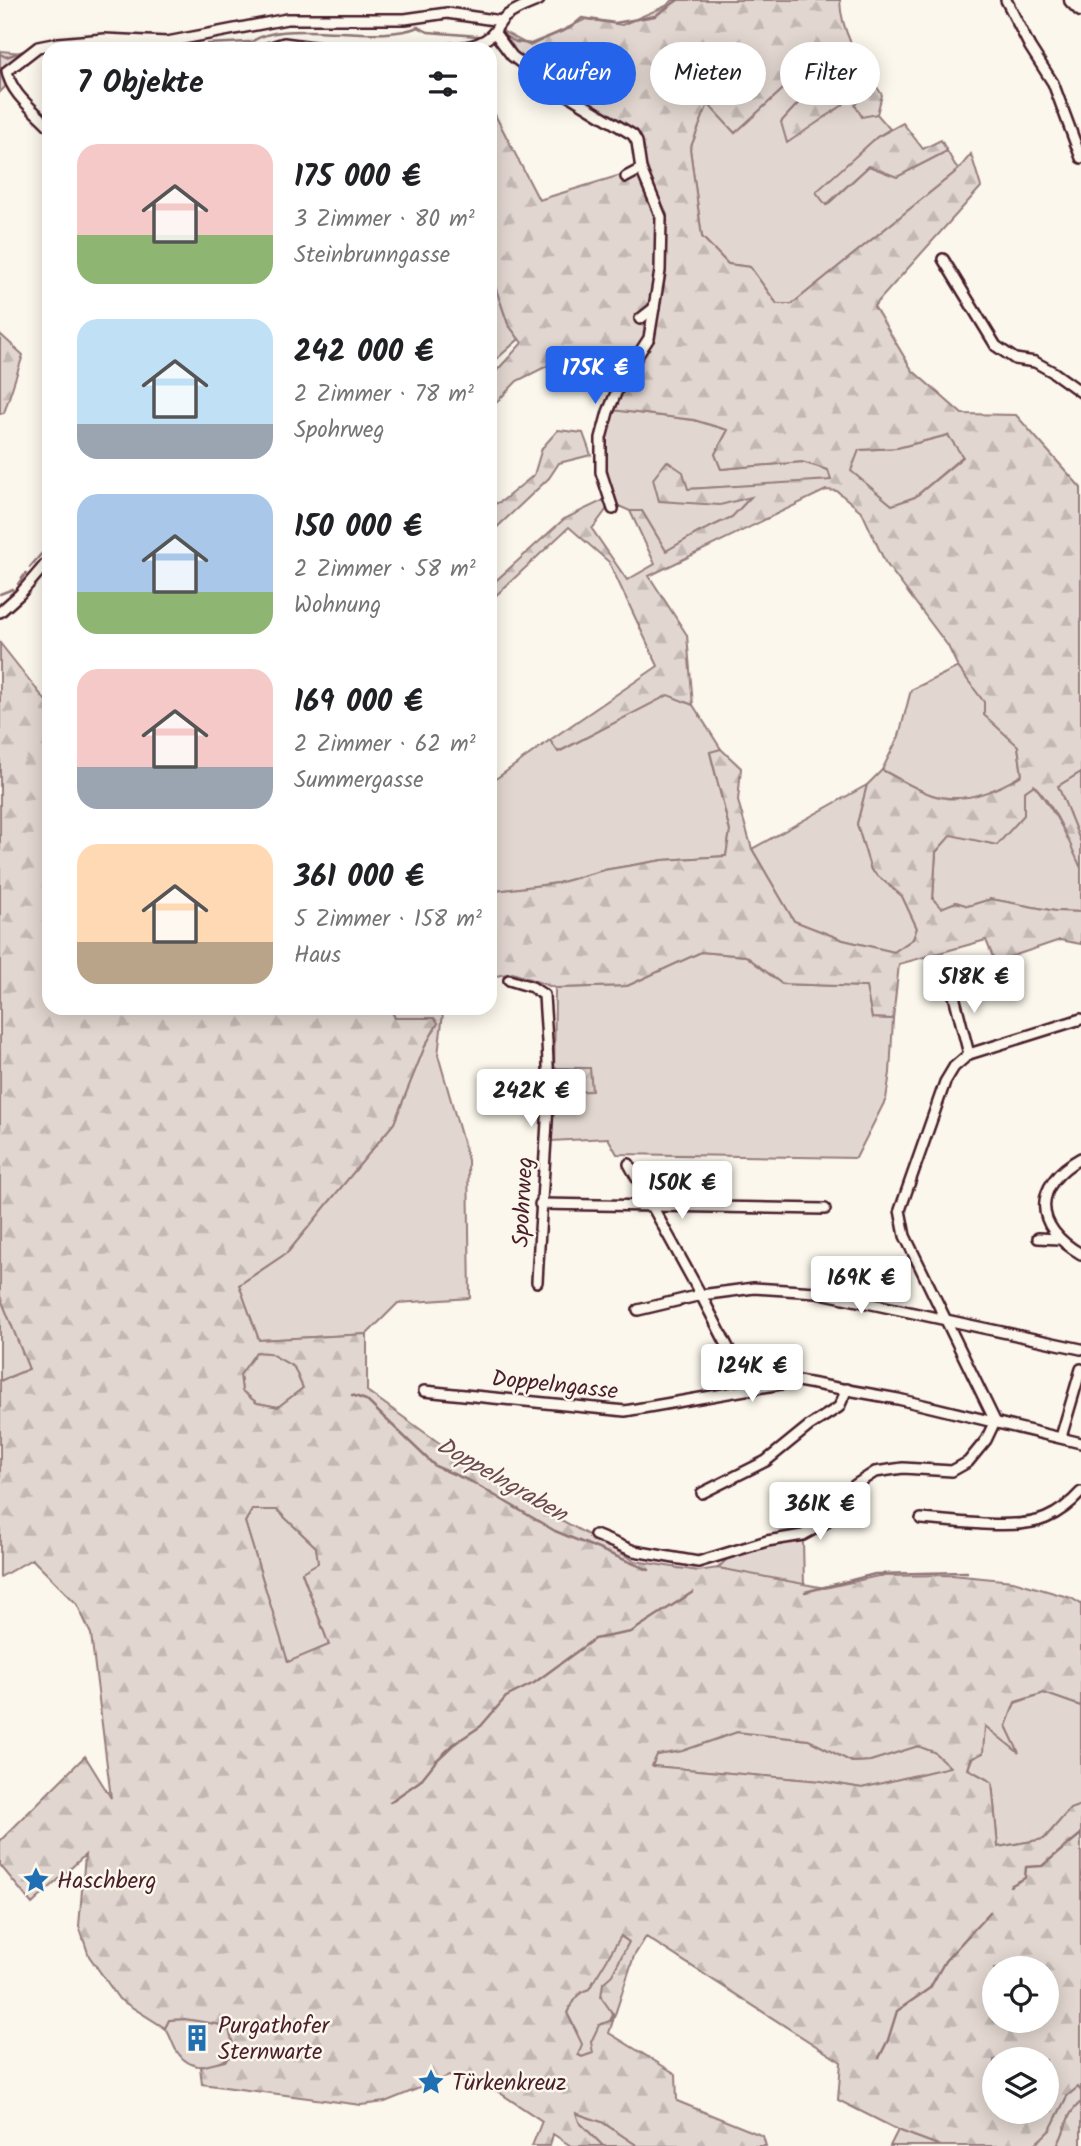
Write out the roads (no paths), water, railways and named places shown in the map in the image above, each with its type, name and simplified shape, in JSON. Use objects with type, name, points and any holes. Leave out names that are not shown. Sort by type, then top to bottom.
[{"type":"main road","points":[[1072,0],[1081,9]]},
{"type":"street","points":[[477,42],[494,32],[501,20],[512,12],[539,0]]},
{"type":"street","points":[[1006,0],[1030,47],[1053,83],[1081,158]]},
{"type":"street","points":[[70,42],[104,39],[167,41],[286,19],[405,19],[447,13],[501,20]]},
{"type":"street","points":[[494,32],[512,56],[543,80],[632,135],[637,142],[641,169],[661,217],[660,271],[649,338],[621,381],[601,438],[601,472],[613,509]]},
{"type":"street","points":[[42,46],[7,72],[20,97],[42,119]]},
{"type":"street","points":[[626,177],[641,169]]},
{"type":"street","points":[[943,259],[996,346],[1014,359],[1035,362],[1054,372],[1081,392]]},
{"type":"street","points":[[640,319],[654,309]]},
{"type":"street","points":[[0,612],[42,568]]},
{"type":"street","name":"Spohrweg","points":[[509,980],[532,987],[544,995],[548,1103],[537,1282]]},
{"type":"street","points":[[951,984],[969,1054]]},
{"type":"street","points":[[595,1535],[634,1551],[698,1562],[767,1541],[803,1535],[825,1523],[855,1485],[875,1472],[903,1468],[952,1471],[968,1462],[986,1440],[995,1421],[905,1236],[900,1210],[945,1082],[954,1067],[969,1054],[1081,1019]]},
{"type":"street","points":[[1081,1158],[1057,1174],[1043,1199],[1047,1219],[1059,1239],[1081,1254]]},
{"type":"street","points":[[629,1164],[750,1390]]},
{"type":"street","points":[[540,1203],[825,1209]]},
{"type":"street","points":[[1038,1238],[1059,1239]]},
{"type":"street","points":[[638,1310],[701,1295],[754,1288],[816,1292],[1081,1349]]},
{"type":"street","points":[[1061,1437],[1081,1369]]},
{"type":"street","name":"Doppelngasse","points":[[424,1391],[625,1411],[798,1381],[995,1421],[1081,1443]]},
{"type":"street","points":[[702,1493],[766,1461],[808,1426],[839,1407],[847,1389]]},
{"type":"street","points":[[921,1520],[1025,1524],[1045,1519],[1068,1505],[1081,1492]]},
{"type":"waterway","points":[[503,35],[516,42],[531,44],[570,28],[582,18],[615,23],[655,16],[678,0]]},
{"type":"waterway","points":[[253,42],[277,33],[376,33],[399,32],[418,27],[428,32],[478,36]]},
{"type":"waterway","points":[[0,54],[6,57],[27,50]]},
{"type":"waterway","points":[[30,567],[42,553]]},
{"type":"waterway","points":[[18,584],[26,573]]},
{"type":"waterway","points":[[0,594],[13,589]]},
{"type":"waterway","name":"Doppelngraben","points":[[352,1395],[366,1400],[435,1466],[472,1482],[555,1531],[649,1570]]},
{"type":"waterway","name":"Doppelngraben","points":[[805,1592],[875,1574],[967,1572]]},
{"type":"waterway","points":[[390,1802],[420,1781],[454,1744],[481,1726],[506,1697],[534,1683],[594,1639],[631,1632],[693,1592]]},
{"type":"waterway","points":[[1010,1886],[1025,1878],[1026,1867],[1042,1866],[1081,1834]]},
{"type":"waterway","points":[[879,2058],[897,2011],[930,1988],[945,1961],[990,1912]]},
{"type":"place","name":"Haschberg","points":[[36,1880]]},
{"type":"place","name":"Purgathofer Sternwarte","points":[[197,2038]]},
{"type":"place","name":"Türkenkreuz","points":[[431,2082]]}]
